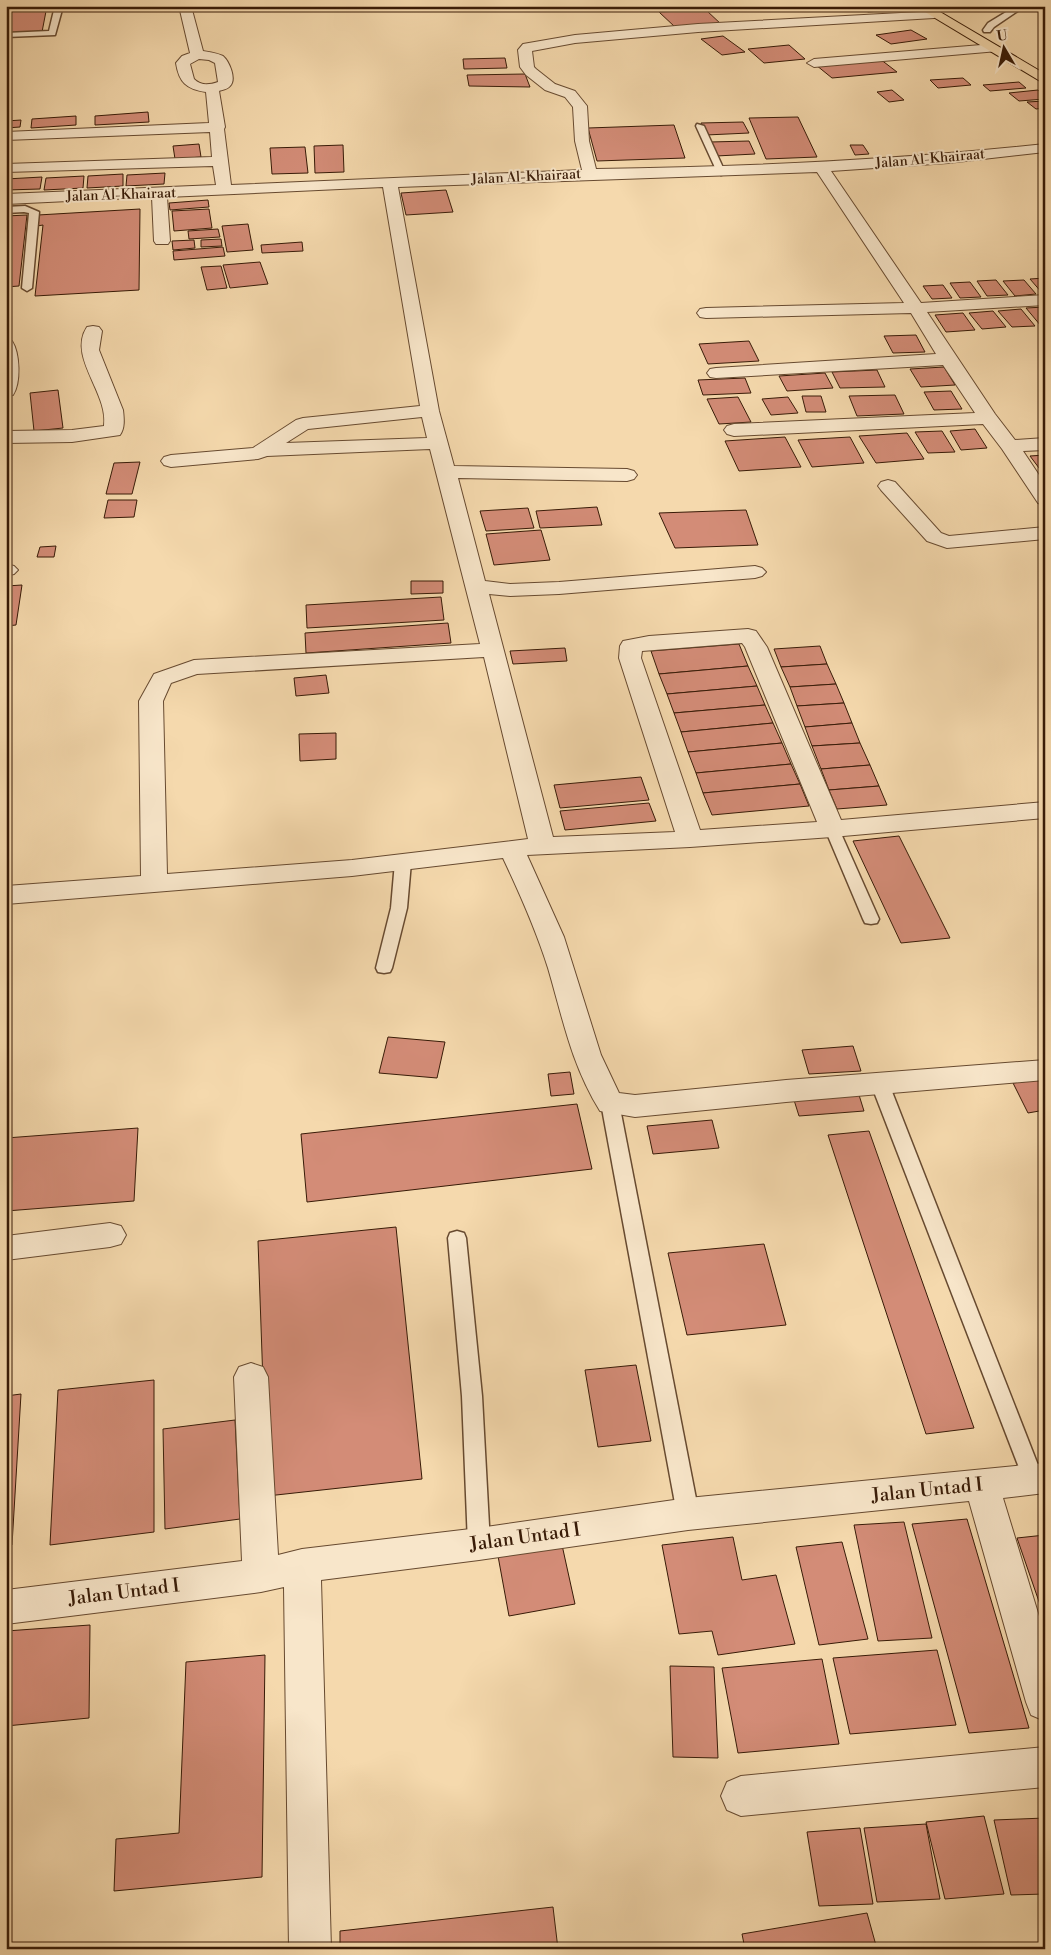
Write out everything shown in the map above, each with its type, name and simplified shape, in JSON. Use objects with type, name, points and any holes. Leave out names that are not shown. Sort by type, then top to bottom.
[{"type":"main road","points":[[921,6],[1045,80]]},
{"type":"main road","points":[[946,6],[1028,55]]},
{"type":"street","points":[[185,6],[197,55]]},
{"type":"street","points":[[590,174],[582,140],[580,106],[570,94],[550,87],[531,72],[527,67],[525,50],[528,47],[575,39],[698,28],[934,14]]},
{"type":"street","points":[[814,62],[992,48]]},
{"type":"street","points":[[197,55],[220,59],[224,64],[225,84],[212,89],[198,88],[188,84],[184,76],[183,63],[197,55]]},
{"type":"street","points":[[212,89],[218,127],[219,161],[224,190]]},
{"type":"street","points":[[6,136],[218,127]]},
{"type":"street","name":"Jalan Al-Khairaat","points":[[6,199],[159,194],[590,174],[721,172],[948,159],[1045,148]]},
{"type":"street","points":[[6,168],[219,161]]},
{"type":"street","points":[[821,167],[948,359],[1045,499]]},
{"type":"street","points":[[390,183],[430,411],[542,845]]},
{"type":"street","points":[[159,194],[162,241]]},
{"type":"street","points":[[706,313],[916,308],[1045,300]]},
{"type":"street","points":[[6,437],[72,436],[113,431],[116,421],[110,400],[89,348],[93,331]]},
{"type":"street","points":[[6,344],[10,363],[6,390]]},
{"type":"street","points":[[716,373],[948,359]]},
{"type":"street","points":[[171,461],[250,456],[265,450],[303,424],[430,411]]},
{"type":"street","points":[[734,430],[988,418]]},
{"type":"street","points":[[265,450],[438,443]]},
{"type":"street","points":[[1010,446],[1045,444]]},
{"type":"street","points":[[446,472],[628,475]]},
{"type":"street","points":[[888,486],[934,537],[947,542],[1045,533]]},
{"type":"street","points":[[476,586],[510,590],[559,588],[755,572]]},
{"type":"street","points":[[690,838],[630,658],[632,646],[729,636],[748,636],[756,646],[832,829]]},
{"type":"street","points":[[154,884],[151,701],[162,679],[194,667],[493,650]]},
{"type":"street","points":[[6,895],[403,862],[542,845],[832,829],[1045,810]]},
{"type":"street","points":[[512,850],[539,906],[598,1083],[610,1103],[635,1106],[786,1091],[1045,1070]]},
{"type":"street","points":[[6,1248],[110,1235]]},
{"type":"street","points":[[251,1377],[261,1575]]},
{"type":"street","name":"Jalan Untad I","points":[[6,1607],[261,1575],[302,1566],[479,1544],[688,1514],[1039,1478]]},
{"type":"street","points":[[982,1485],[1045,1702]]},
{"type":"street","points":[[302,1566],[310,1949]]},
{"type":"street","points":[[741,1796],[1045,1767]]},
{"type":"lane","points":[[6,35],[52,33],[59,6]]},
{"type":"lane","points":[[987,30],[991,25],[1020,6]]},
{"type":"lane","points":[[700,126],[721,172]]},
{"type":"lane","points":[[6,210],[25,209],[34,212],[26,288]]},
{"type":"lane","points":[[832,829],[871,919]]},
{"type":"lane","points":[[384,968],[399,908],[403,862]]},
{"type":"lane","points":[[880,1084],[1039,1478]]},
{"type":"lane","points":[[610,1103],[688,1514]]},
{"type":"lane","points":[[456,1238],[472,1396],[479,1544]]},
{"type":"building","points":[[6,6],[47,6],[42,32],[6,33]]},
{"type":"building","points":[[557,6],[634,6],[635,7],[559,10]]},
{"type":"building","points":[[859,6],[889,6],[894,10],[868,12]]},
{"type":"building","points":[[706,10],[722,25],[675,27],[659,12]]},
{"type":"building","points":[[911,30],[927,39],[891,44],[876,35]]},
{"type":"building","points":[[723,36],[745,52],[722,55],[701,39]]},
{"type":"building","points":[[789,45],[805,59],[764,63],[748,49]]},
{"type":"building","points":[[505,58],[507,68],[464,69],[463,59]]},
{"type":"building","points":[[880,59],[897,72],[832,78],[816,65]]},
{"type":"building","points":[[525,74],[530,87],[469,86],[467,75]]},
{"type":"building","points":[[963,78],[971,85],[938,88],[930,80]]},
{"type":"building","points":[[1019,82],[1026,88],[990,91],[983,85]]},
{"type":"building","points":[[892,90],[904,100],[889,102],[877,92]]},
{"type":"building","points":[[1038,90],[1045,96],[1045,99],[1019,101],[1009,93]]},
{"type":"building","points":[[1045,101],[1045,108],[1036,109],[1027,102]]},
{"type":"building","points":[[148,112],[149,122],[95,125],[95,116]]},
{"type":"building","points":[[76,116],[76,125],[31,128],[32,119]]},
{"type":"building","points":[[798,117],[817,157],[766,159],[749,118]]},
{"type":"building","points":[[21,120],[20,127],[6,128],[6,121]]},
{"type":"building","points":[[743,122],[749,133],[706,135],[701,123]]},
{"type":"building","points":[[674,125],[685,158],[597,161],[588,128]]},
{"type":"building","points":[[749,141],[755,154],[716,156],[710,142]]},
{"type":"building","points":[[199,144],[201,157],[175,159],[173,146]]},
{"type":"building","points":[[343,145],[344,172],[315,173],[314,146]]},
{"type":"building","points":[[850,145],[863,145],[869,154],[855,155]]},
{"type":"building","points":[[305,147],[308,173],[272,174],[270,148]]},
{"type":"building","points":[[165,173],[164,184],[126,186],[127,175]]},
{"type":"building","points":[[123,174],[123,186],[87,188],[88,176]]},
{"type":"building","points":[[84,176],[83,188],[44,190],[46,178]]},
{"type":"building","points":[[42,177],[40,189],[6,190],[6,179]]},
{"type":"building","points":[[446,190],[453,212],[406,215],[401,193]]},
{"type":"building","points":[[208,200],[209,207],[170,210],[169,203]]},
{"type":"building","points":[[140,209],[139,290],[35,296],[43,225],[37,226],[38,215]]},
{"type":"building","points":[[209,209],[212,228],[174,231],[172,211]]},
{"type":"building","points":[[27,215],[19,286],[6,287],[6,216]]},
{"type":"building","points":[[248,224],[253,250],[227,252],[222,226]]},
{"type":"building","points":[[218,229],[220,237],[189,239],[188,231]]},
{"type":"building","points":[[221,239],[222,246],[201,247],[201,240]]},
{"type":"building","points":[[194,240],[195,248],[173,250],[172,241]]},
{"type":"building","points":[[302,242],[303,251],[262,253],[261,245]]},
{"type":"building","points":[[223,247],[225,256],[174,260],[173,251]]},
{"type":"building","points":[[260,262],[268,284],[230,288],[223,265]]},
{"type":"building","points":[[221,266],[227,288],[207,290],[201,267]]},
{"type":"building","points":[[1045,278],[1045,294],[1043,294],[1030,279]]},
{"type":"building","points":[[996,280],[1008,295],[987,296],[977,281]]},
{"type":"building","points":[[1024,280],[1036,294],[1015,296],[1003,281]]},
{"type":"building","points":[[970,282],[981,297],[960,298],[950,283]]},
{"type":"building","points":[[943,285],[952,298],[932,299],[923,286]]},
{"type":"building","points":[[1045,307],[1045,326],[1041,326],[1026,308]]},
{"type":"building","points":[[1021,309],[1035,326],[1012,327],[998,311]]},
{"type":"building","points":[[993,311],[1006,327],[982,329],[969,313]]},
{"type":"building","points":[[963,313],[975,330],[946,332],[935,315]]},
{"type":"building","points":[[916,335],[925,352],[893,353],[884,336]]},
{"type":"building","points":[[749,341],[759,361],[708,364],[699,344]]},
{"type":"building","points":[[944,367],[955,385],[921,387],[910,369]]},
{"type":"building","points":[[877,370],[885,387],[840,388],[832,372]]},
{"type":"building","points":[[825,373],[833,388],[787,391],[779,376]]},
{"type":"building","points":[[745,378],[751,393],[703,395],[698,380]]},
{"type":"building","points":[[58,390],[63,428],[34,431],[30,393]]},
{"type":"building","points":[[951,391],[962,409],[934,410],[924,392]]},
{"type":"building","points":[[895,395],[904,414],[857,416],[849,396]]},
{"type":"building","points":[[802,396],[821,396],[826,412],[806,412]]},
{"type":"building","points":[[738,397],[751,422],[719,424],[707,399]]},
{"type":"building","points":[[788,397],[798,413],[771,415],[762,399]]},
{"type":"building","points":[[975,429],[987,448],[961,450],[950,431]]},
{"type":"building","points":[[942,431],[955,452],[928,453],[915,432]]},
{"type":"building","points":[[907,433],[924,459],[876,463],[859,436]]},
{"type":"building","points":[[785,437],[801,467],[739,471],[725,441]]},
{"type":"building","points":[[850,437],[864,463],[812,467],[798,440]]},
{"type":"building","points":[[1045,455],[1045,476],[1030,456]]},
{"type":"building","points":[[140,462],[132,494],[106,494],[114,463]]},
{"type":"building","points":[[108,500],[137,500],[134,517],[104,518]]},
{"type":"building","points":[[597,507],[602,525],[540,528],[536,511]]},
{"type":"building","points":[[528,508],[534,528],[486,531],[480,511]]},
{"type":"building","points":[[746,510],[758,545],[675,548],[659,513]]},
{"type":"building","points":[[541,530],[550,560],[494,565],[486,534]]},
{"type":"building","points":[[56,546],[54,557],[37,557],[40,547]]},
{"type":"building","points":[[411,581],[443,581],[443,593],[411,594]]},
{"type":"building","points":[[22,585],[16,625],[6,626],[6,586]]},
{"type":"building","points":[[441,597],[444,620],[307,628],[306,605]]},
{"type":"building","points":[[448,623],[451,643],[306,653],[305,633]]},
{"type":"building","points":[[739,644],[748,666],[659,674],[651,651]]},
{"type":"building","points":[[820,646],[827,664],[781,667],[774,649]]},
{"type":"building","points":[[565,648],[567,661],[513,664],[510,651]]},
{"type":"building","points":[[827,664],[836,684],[790,687],[781,667]]},
{"type":"building","points":[[748,666],[757,686],[667,694],[659,674]]},
{"type":"building","points":[[326,675],[329,693],[296,696],[294,678]]},
{"type":"building","points":[[836,684],[844,703],[797,706],[790,687]]},
{"type":"building","points":[[757,686],[765,705],[674,713],[667,694]]},
{"type":"building","points":[[844,703],[852,723],[805,727],[797,706]]},
{"type":"building","points":[[765,705],[773,723],[681,732],[674,713]]},
{"type":"building","points":[[773,723],[782,743],[688,752],[681,732]]},
{"type":"building","points":[[852,723],[860,743],[812,746],[805,727]]},
{"type":"building","points":[[336,733],[336,759],[300,761],[299,734]]},
{"type":"building","points":[[782,743],[791,764],[696,773],[688,752]]},
{"type":"building","points":[[860,743],[870,765],[821,769],[812,746]]},
{"type":"building","points":[[791,764],[800,784],[703,793],[696,773]]},
{"type":"building","points":[[870,765],[879,786],[829,790],[821,769]]},
{"type":"building","points":[[641,777],[649,800],[560,808],[554,785]]},
{"type":"building","points":[[800,784],[809,806],[712,815],[703,793]]},
{"type":"building","points":[[879,786],[887,805],[837,809],[829,790]]},
{"type":"building","points":[[649,803],[656,821],[565,830],[560,811]]},
{"type":"building","points":[[899,836],[950,938],[901,943],[853,841]]},
{"type":"building","points":[[388,1037],[445,1042],[437,1078],[379,1073]]},
{"type":"building","points":[[853,1046],[861,1071],[809,1074],[802,1050]]},
{"type":"building","points":[[570,1072],[574,1094],[551,1096],[548,1074]]},
{"type":"building","points":[[1045,1079],[1045,1110],[1028,1113],[1013,1083]]},
{"type":"building","points":[[859,1095],[864,1111],[799,1116],[794,1100]]},
{"type":"building","points":[[577,1104],[592,1169],[307,1202],[301,1134]]},
{"type":"building","points":[[712,1120],[719,1148],[653,1154],[647,1126]]},
{"type":"building","points":[[138,1128],[134,1201],[6,1211],[6,1138]]},
{"type":"building","points":[[869,1131],[974,1428],[926,1434],[828,1135]]},
{"type":"building","points":[[396,1227],[422,1479],[267,1496],[258,1241]]},
{"type":"building","points":[[764,1244],[786,1325],[687,1335],[668,1253]]},
{"type":"building","points":[[636,1365],[651,1441],[598,1447],[585,1370]]},
{"type":"building","points":[[154,1380],[154,1532],[50,1545],[58,1390]]},
{"type":"building","points":[[21,1394],[12,1545],[6,1546],[6,1396]]},
{"type":"building","points":[[235,1420],[240,1519],[165,1529],[163,1429]]},
{"type":"building","points":[[967,1519],[1029,1728],[969,1733],[912,1524]]},
{"type":"building","points":[[904,1522],[932,1638],[878,1641],[854,1525]]},
{"type":"building","points":[[1045,1535],[1045,1619],[1017,1538]]},
{"type":"building","points":[[733,1537],[742,1580],[776,1575],[795,1644],[718,1655],[712,1631],[679,1634],[662,1545]]},
{"type":"building","points":[[842,1542],[868,1639],[819,1645],[796,1547]]},
{"type":"building","points":[[562,1545],[575,1604],[509,1616],[498,1556]]},
{"type":"building","points":[[90,1625],[89,1718],[6,1726],[6,1631]]},
{"type":"building","points":[[937,1650],[956,1725],[850,1734],[833,1658]]},
{"type":"building","points":[[265,1655],[262,1877],[114,1891],[116,1839],[179,1833],[186,1662]]},
{"type":"building","points":[[822,1659],[839,1744],[738,1753],[722,1668]]},
{"type":"building","points":[[670,1666],[714,1667],[718,1758],[673,1757]]},
{"type":"building","points":[[984,1816],[1004,1894],[945,1899],[926,1822]]},
{"type":"building","points":[[1045,1818],[1045,1894],[1011,1895],[994,1820]]},
{"type":"building","points":[[926,1824],[940,1899],[877,1902],[864,1828]]},
{"type":"building","points":[[860,1828],[873,1904],[819,1906],[807,1832]]},
{"type":"building","points":[[553,1907],[558,1949],[340,1949],[340,1931]]},
{"type":"building","points":[[867,1913],[877,1949],[745,1949],[742,1934]]}]
